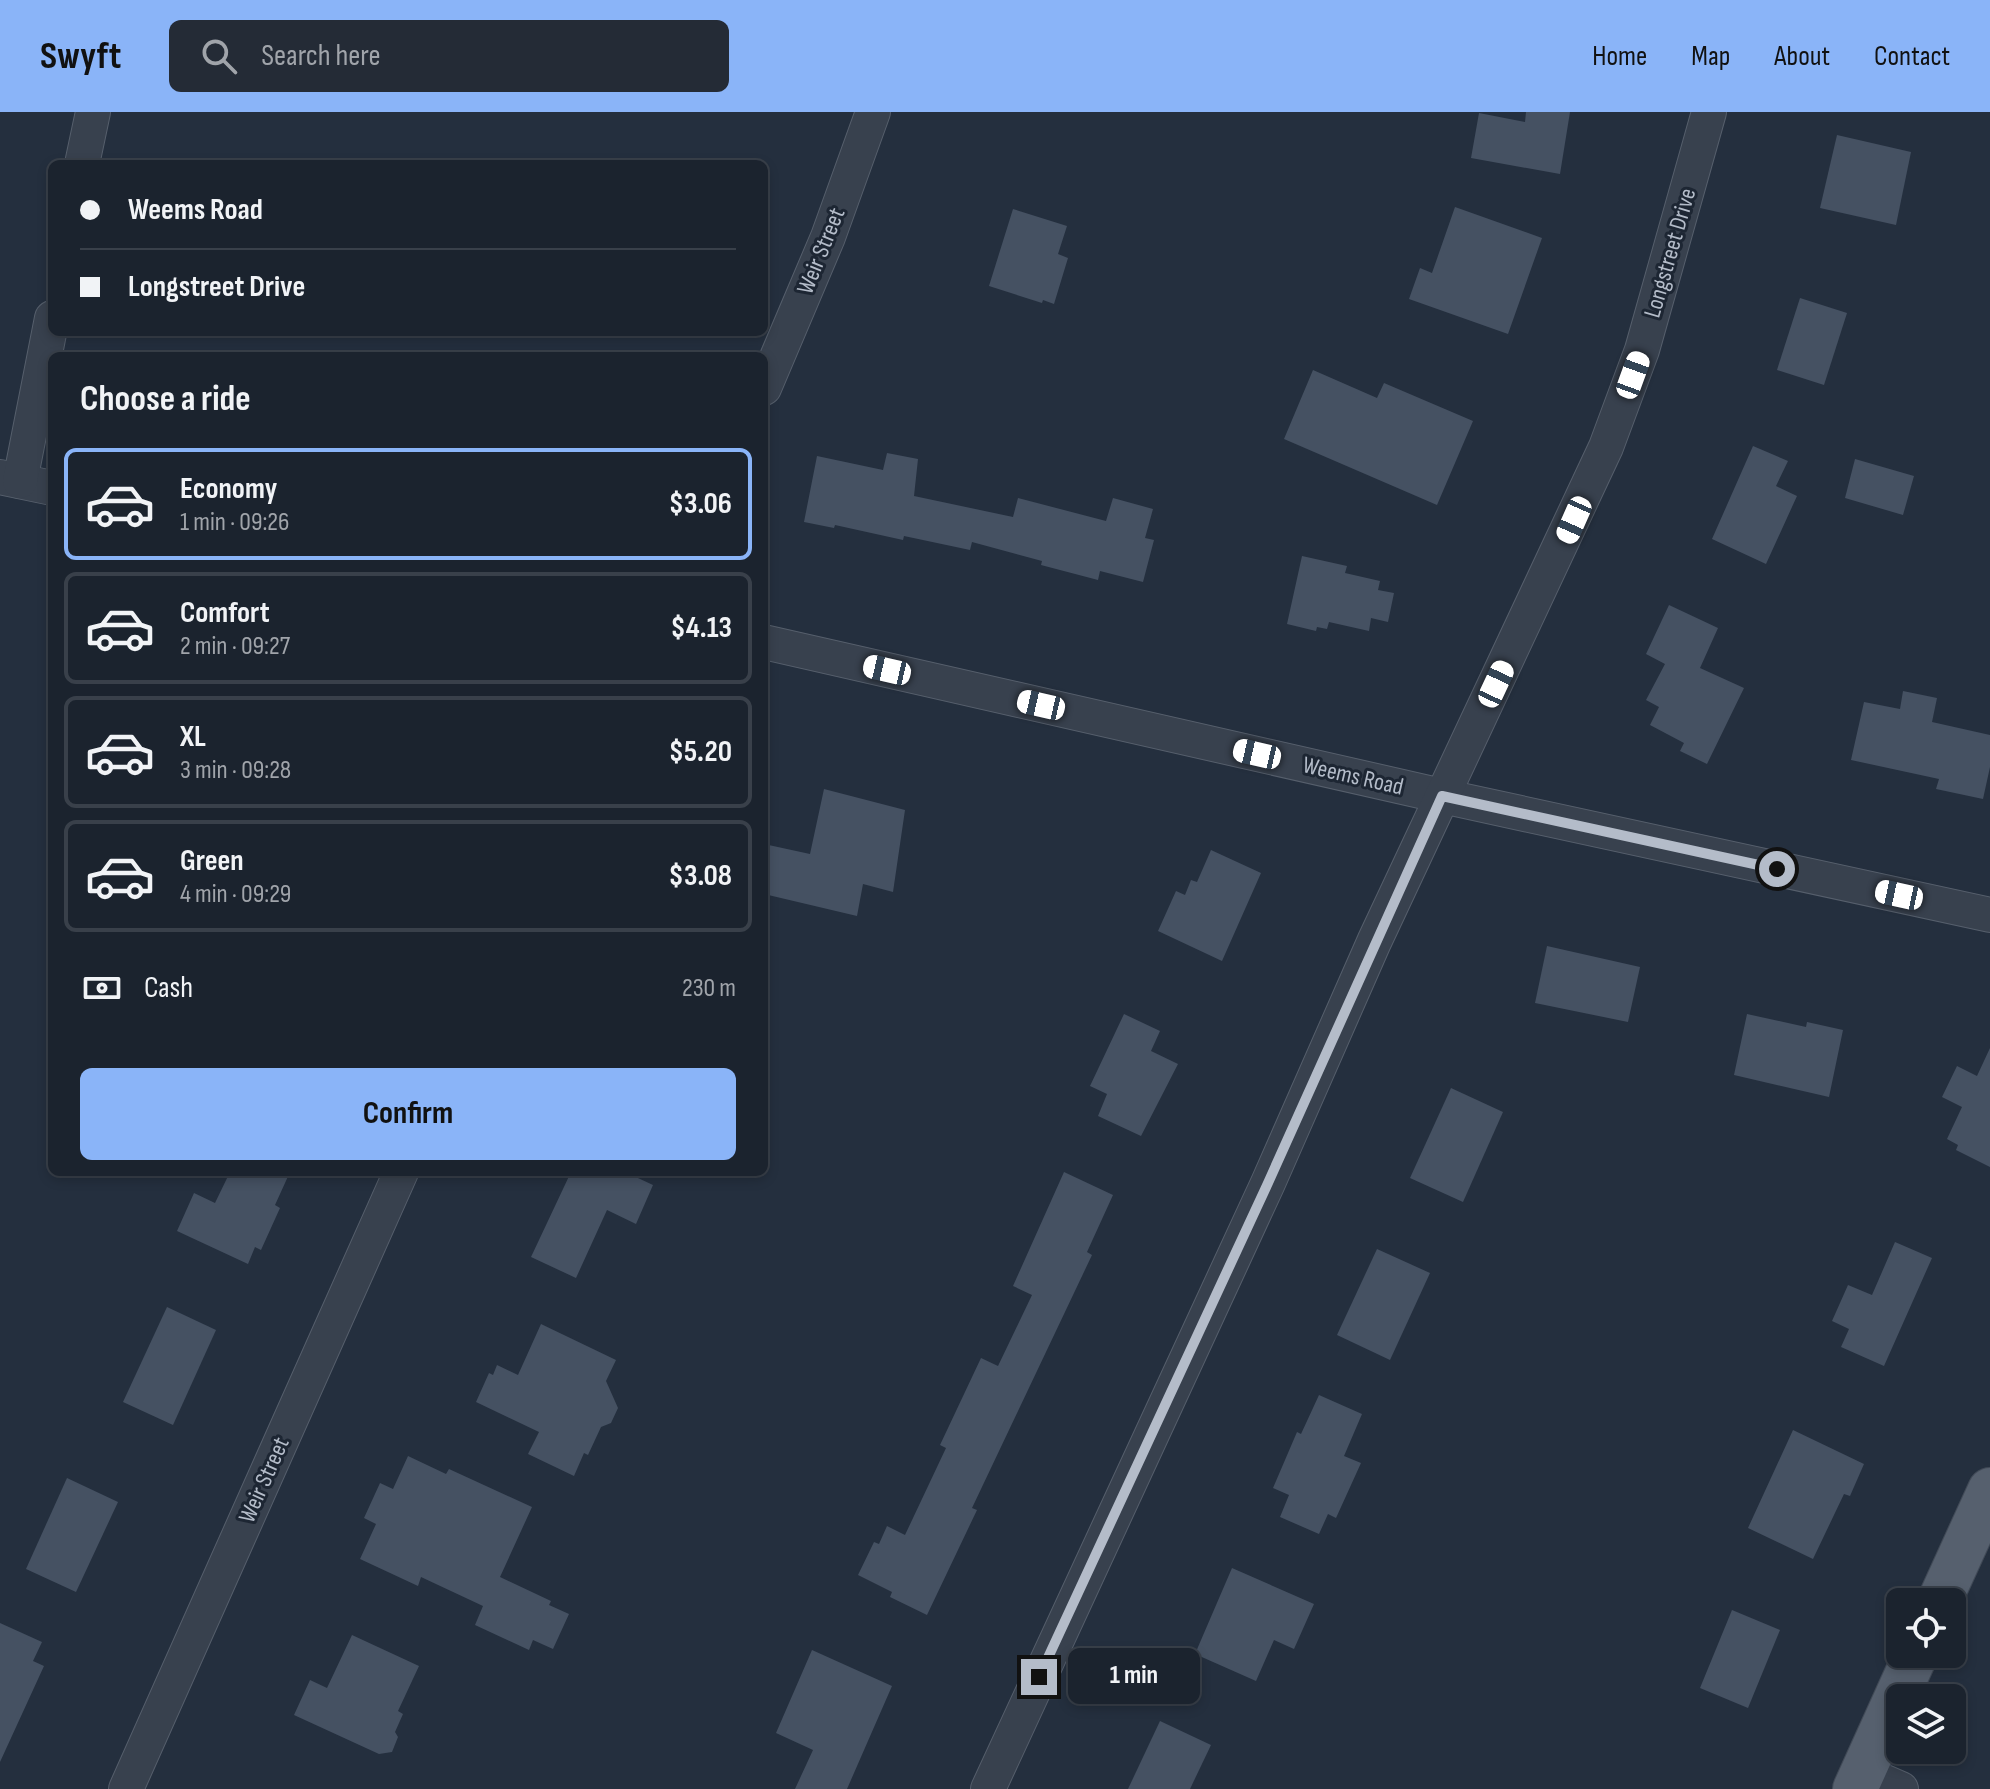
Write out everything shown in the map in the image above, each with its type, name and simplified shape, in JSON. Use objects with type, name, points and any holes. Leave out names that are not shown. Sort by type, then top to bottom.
[{"type":"main road","points":[[1945,1588],[1990,1490]]},
{"type":"main road","points":[[1873,1783],[1911,1668]]},
{"type":"street","points":[[83,160],[93,112]]},
{"type":"street","name":"Weir Street","points":[[768,379],[828,237],[873,112]]},
{"type":"street","name":"Longstreet Drive","points":[[988,1789],[1268,1183],[1442,796],[1606,447],[1642,350],[1709,112]]},
{"type":"street","points":[[24,482],[49,336]]},
{"type":"street","name":"Weems Road","points":[[768,643],[1442,796],[1990,915]]},
{"type":"street","name":"Weir Street","points":[[126,1789],[399,1176]]},
{"type":"building","points":[[1526,112],[1570,112],[1560,174],[1471,158],[1479,113],[1525,122]]},
{"type":"building","points":[[1837,135],[1911,152],[1896,225],[1820,208]]},
{"type":"building","points":[[1455,207],[1542,238],[1508,334],[1409,299],[1420,268],[1432,273]]},
{"type":"building","points":[[1013,209],[1067,226],[1058,254],[1068,258],[1054,304],[989,286]]},
{"type":"building","points":[[1800,298],[1847,313],[1824,385],[1777,370]]},
{"type":"building","points":[[1313,370],[1377,398],[1384,383],[1473,421],[1437,505],[1284,439]]},
{"type":"building","points":[[1753,446],[1788,461],[1776,486],[1797,496],[1766,564],[1712,539]]},
{"type":"building","points":[[887,453],[918,459],[914,496],[1013,517],[1018,498],[1106,521],[1113,498],[1153,509],[1145,538],[1154,540],[1143,582],[1100,571],[1098,580],[972,542],[970,550],[904,536],[903,540],[835,525],[834,528],[804,522],[817,456],[883,470]]},
{"type":"building","points":[[1855,459],[1914,476],[1903,515],[1845,498]]},
{"type":"building","points":[[1302,556],[1347,566],[1345,573],[1380,581],[1378,590],[1394,593],[1388,622],[1371,618],[1369,631],[1329,622],[1327,629],[1317,627],[1316,631],[1287,624]]},
{"type":"building","points":[[1669,605],[1718,628],[1700,668],[1744,688],[1707,764],[1680,751],[1684,743],[1650,725],[1659,707],[1646,700],[1665,664],[1646,654]]},
{"type":"building","points":[[1903,691],[1937,698],[1932,722],[1990,735],[1990,767],[1983,799],[1936,789],[1939,779],[1851,760],[1864,702],[1900,709]]},
{"type":"building","points":[[824,789],[905,810],[893,892],[863,884],[857,916],[768,895],[768,845],[810,854]]},
{"type":"building","points":[[1211,850],[1261,873],[1222,961],[1158,931],[1176,891],[1185,895],[1191,880],[1197,882]]},
{"type":"building","points":[[1547,946],[1640,967],[1628,1022],[1535,1003]]},
{"type":"building","points":[[1124,1014],[1160,1031],[1151,1051],[1178,1064],[1141,1136],[1098,1116],[1107,1094],[1090,1086]]},
{"type":"building","points":[[1747,1014],[1806,1027],[1807,1022],[1843,1030],[1829,1097],[1734,1075]]},
{"type":"building","points":[[1990,1048],[1990,1167],[1956,1150],[1958,1145],[1947,1139],[1962,1107],[1942,1097],[1957,1066],[1977,1076]]},
{"type":"building","points":[[1451,1088],[1503,1112],[1463,1202],[1410,1178]]},
{"type":"building","points":[[1064,1172],[1113,1195],[1087,1252],[1092,1255],[972,1508],[977,1510],[927,1615],[890,1597],[892,1592],[858,1575],[874,1542],[879,1544],[887,1526],[905,1535],[946,1448],[940,1445],[981,1358],[998,1366],[1032,1295],[1013,1286]]},
{"type":"building","points":[[228,1176],[288,1176],[275,1205],[280,1208],[261,1250],[255,1247],[248,1264],[177,1231],[194,1193],[215,1203]]},
{"type":"building","points":[[569,1176],[634,1176],[653,1185],[636,1224],[607,1210],[576,1278],[531,1257]]},
{"type":"building","points":[[1895,1242],[1932,1258],[1884,1366],[1841,1347],[1849,1329],[1832,1321],[1848,1285],[1872,1295]]},
{"type":"building","points":[[1377,1249],[1430,1273],[1390,1360],[1337,1335]]},
{"type":"building","points":[[167,1307],[216,1330],[173,1425],[123,1402]]},
{"type":"building","points":[[541,1324],[616,1360],[606,1381],[618,1408],[611,1423],[601,1427],[588,1455],[584,1453],[574,1476],[528,1454],[539,1432],[476,1402],[489,1373],[493,1375],[497,1365],[518,1375]]},
{"type":"building","points":[[1319,1395],[1362,1414],[1344,1456],[1361,1463],[1336,1518],[1328,1514],[1319,1534],[1280,1517],[1289,1495],[1273,1488],[1297,1432],[1301,1434]]},
{"type":"building","points":[[1793,1430],[1864,1464],[1850,1496],[1844,1494],[1813,1559],[1748,1528]]},
{"type":"building","points":[[408,1456],[446,1474],[449,1469],[532,1507],[500,1577],[551,1601],[549,1605],[569,1614],[553,1649],[533,1640],[529,1650],[475,1625],[483,1606],[421,1577],[418,1586],[360,1559],[376,1524],[364,1518],[380,1483],[393,1489]]},
{"type":"building","points":[[67,1478],[118,1502],[76,1592],[26,1569]]},
{"type":"building","points":[[1232,1568],[1314,1604],[1294,1649],[1274,1640],[1256,1681],[1195,1654]]},
{"type":"building","points":[[1732,1610],[1780,1630],[1748,1708],[1700,1688]]},
{"type":"building","points":[[0,1623],[42,1642],[33,1661],[44,1666],[0,1762]]},
{"type":"building","points":[[352,1635],[419,1666],[398,1711],[403,1714],[395,1732],[398,1737],[392,1752],[379,1754],[294,1715],[310,1680],[327,1688]]},
{"type":"building","points":[[812,1650],[892,1686],[847,1789],[795,1789],[813,1750],[776,1733]]},
{"type":"building","points":[[1160,1721],[1211,1745],[1190,1789],[1128,1789]]},
{"type":"route","points":[[1039,1677],[1268,1183],[1442,796],[1777,869]]}]
